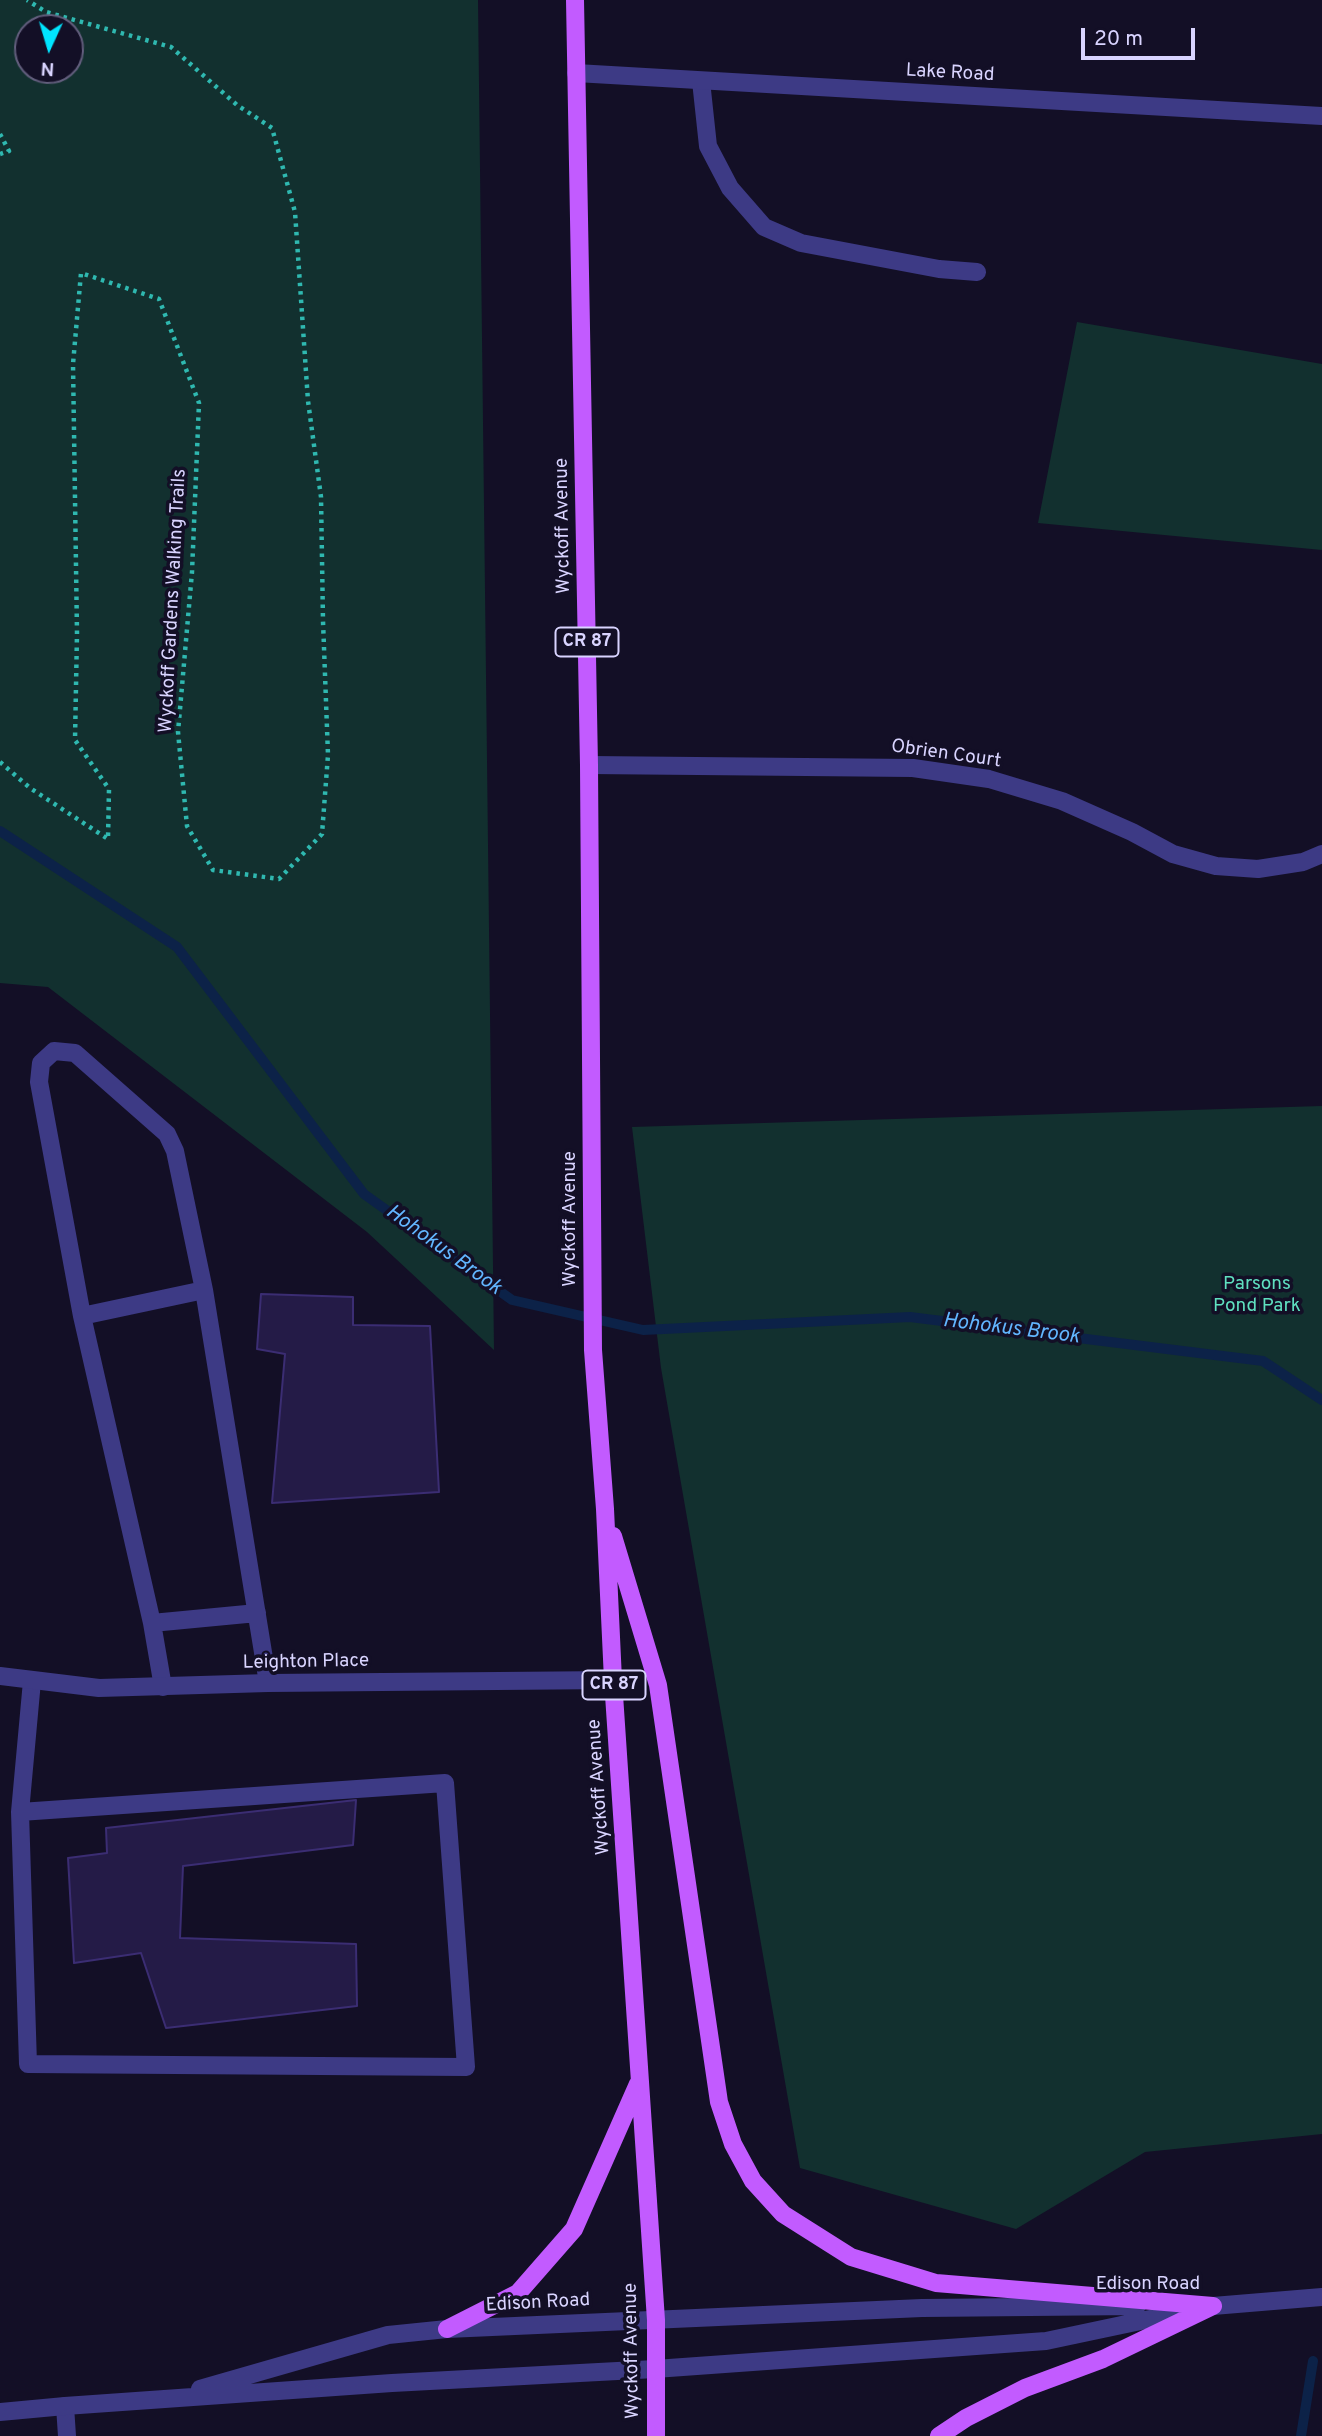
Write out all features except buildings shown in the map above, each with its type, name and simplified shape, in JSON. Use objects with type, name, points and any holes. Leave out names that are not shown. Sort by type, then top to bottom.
[{"type":"main road","name":"Wyckoff Avenue","points":[[575,0],[589,765],[593,1350],[656,2320],[656,2436]]},
{"type":"main road","points":[[605,1509],[658,1685],[719,2102],[733,2144],[753,2181],[783,2214],[851,2257],[936,2283],[1213,2306]]},
{"type":"main road","points":[[447,2329],[518,2293],[574,2229],[640,2081]]},
{"type":"main road","points":[[940,2436],[966,2418],[1025,2389],[1103,2359],[1213,2306]]},
{"type":"street","name":"Lake Road","points":[[576,73],[1322,116]]},
{"type":"street","points":[[701,81],[708,146],[730,188],[764,227],[801,243],[939,269],[977,272]]},
{"type":"street","name":"Obrien Court","points":[[589,765],[913,768],[989,779],[1062,800],[1173,853],[1216,866],[1258,869],[1303,862],[1322,855]]},
{"type":"street","points":[[163,1687],[152,1623],[82,1316],[39,1082],[41,1063],[54,1051],[75,1053],[167,1134],[175,1151],[204,1290],[268,1683]]},
{"type":"street","points":[[82,1316],[204,1290]]},
{"type":"street","points":[[152,1623],[257,1612]]},
{"type":"street","name":"Leighton Place","points":[[0,1676],[99,1688],[268,1683],[613,1680]]},
{"type":"street","points":[[20,1812],[445,1783],[466,2067],[27,2064],[20,1812],[32,1681]]},
{"type":"street","points":[[1213,2306],[1322,2297]]},
{"type":"street","name":"Edison Road","points":[[167,2398],[388,2334],[447,2329],[922,2308],[1213,2306]]},
{"type":"street","name":"Edison Road","points":[[0,2413],[167,2398],[655,2369],[1046,2341],[1213,2306]]},
{"type":"street","points":[[65,2406],[67,2436]]},
{"type":"path","name":"Wyckoff Gardens Walking Trails","points":[[0,762],[30,788],[108,839],[109,789],[75,740],[77,633],[74,364],[81,273],[159,299],[199,403],[192,572],[178,732],[187,826],[213,870],[279,879],[322,834],[328,755],[321,497],[308,401],[295,212],[272,128],[237,105],[172,47],[46,12],[27,0]]},
{"type":"path","points":[[0,134],[9,151],[0,154]]},
{"type":"green space","points":[[0,0],[478,0],[494,1350],[367,1232],[48,987],[0,983]]},
{"type":"green space","points":[[1077,322],[1322,364],[1322,550],[1038,523]]},
{"type":"green space","name":"Parsons Pond Park","points":[[1322,1106],[1322,2134],[1145,2152],[1016,2229],[800,2168],[661,1368],[632,1127]]},
{"type":"waterway","name":"Hohokus Brook","points":[[0,831],[177,947],[364,1194],[512,1300],[643,1330],[910,1317],[1263,1361],[1322,1400]]},
{"type":"waterway","name":"Hohokus Brook","points":[[1301,2436],[1313,2361]]}]
